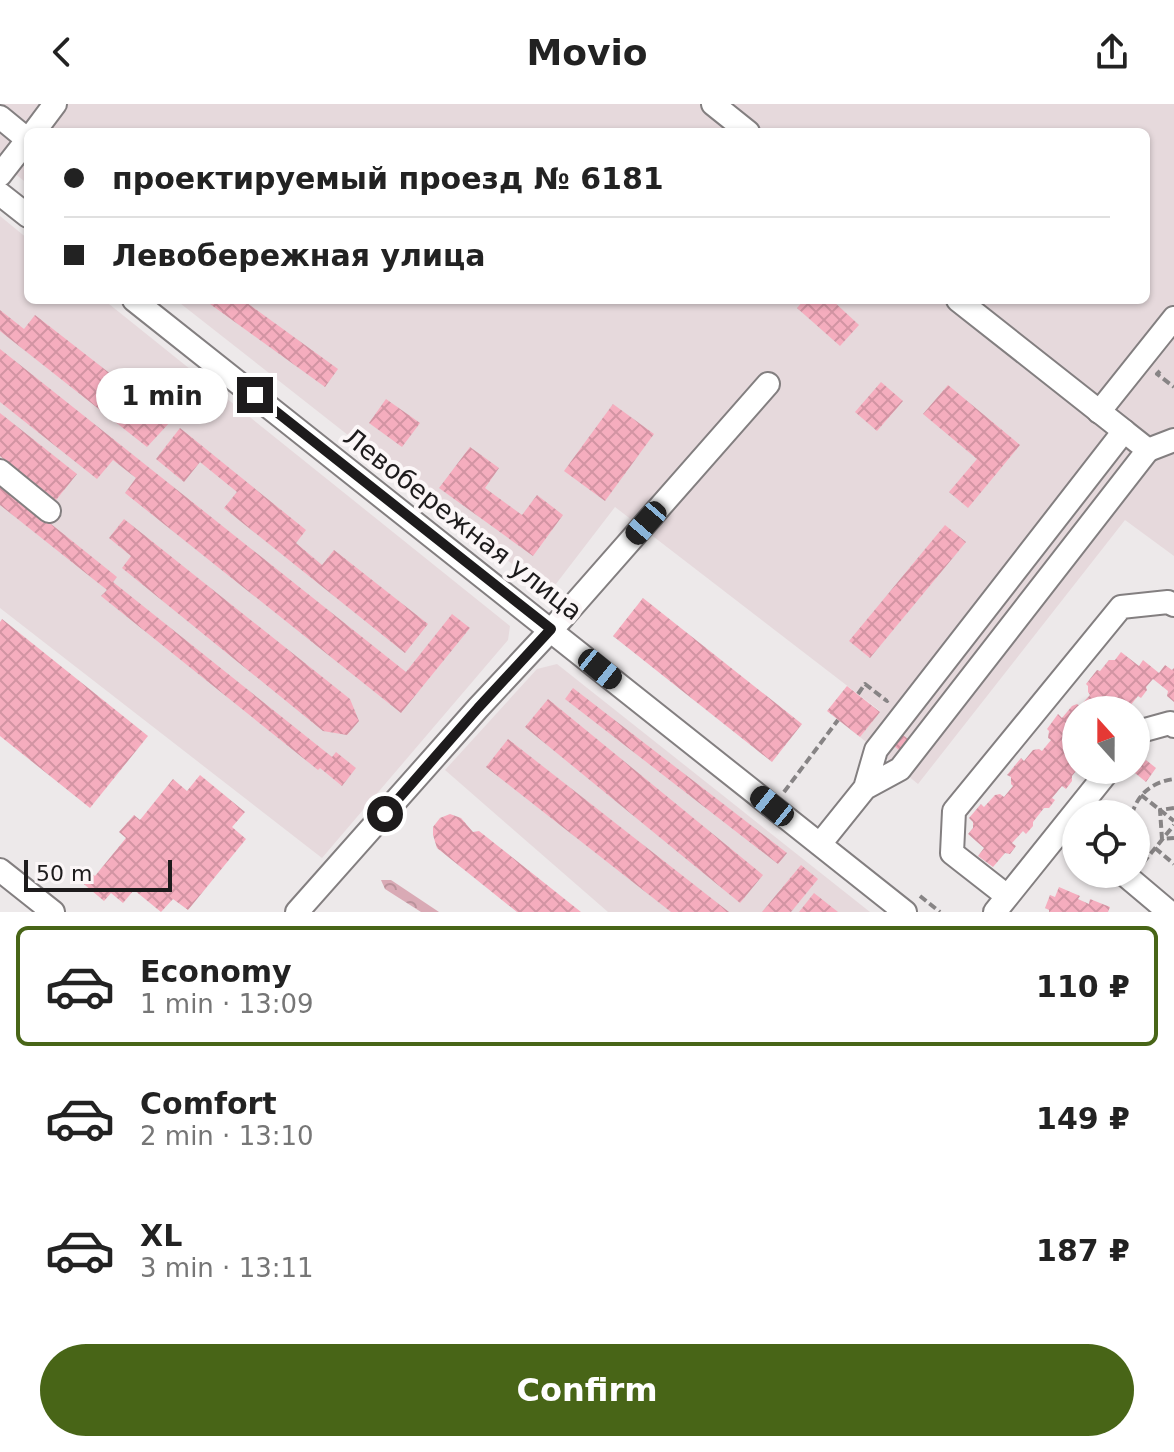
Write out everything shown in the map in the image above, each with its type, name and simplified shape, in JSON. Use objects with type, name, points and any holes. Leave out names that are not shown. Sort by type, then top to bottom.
[{"type":"street","points":[[37,128],[55,104]]},
{"type":"street","points":[[713,104],[743,128]]},
{"type":"street","points":[[0,117],[24,137]]},
{"type":"street","points":[[0,175],[24,145]]},
{"type":"street","points":[[0,194],[24,213]]},
{"type":"street","name":"Левобережная улица","points":[[139,304],[905,912]]},
{"type":"street","points":[[963,304],[1148,450]]},
{"type":"street","points":[[1099,412],[1174,318]]},
{"type":"street","points":[[297,912],[768,384]]},
{"type":"street","points":[[820,844],[865,788],[876,750],[1124,431]]},
{"type":"street","points":[[865,788],[900,769],[1148,450],[1174,440]]},
{"type":"street","points":[[0,471],[49,511]]},
{"type":"street","points":[[1062,838],[1001,904],[952,853],[954,811],[1121,607],[1168,602],[1174,605]]},
{"type":"street","points":[[1150,729],[1170,723],[1174,726]]},
{"type":"street","points":[[0,870],[53,912]]},
{"type":"street","points":[[1146,888],[1161,909]]},
{"type":"path","points":[[1165,363],[1157,374],[1174,387]]},
{"type":"path","points":[[772,806],[838,720]]},
{"type":"path","points":[[1138,800],[1149,787],[1174,779]]},
{"type":"path","points":[[1141,795],[1174,823],[1150,854]]},
{"type":"path","points":[[1160,810],[1174,808]]},
{"type":"path","points":[[1160,810],[1162,839]]},
{"type":"path","points":[[1162,839],[1174,838]]},
{"type":"path","points":[[1155,848],[1174,864]]},
{"type":"shaded area","points":[[0,104],[1174,104],[1174,556],[1125,520],[918,784],[860,737],[880,711],[615,507],[549,593],[181,304],[1150,304],[1150,128],[24,128],[24,181],[0,162]]},
{"type":"shaded area","points":[[0,216],[24,236],[24,304],[109,304],[510,626],[508,640],[322,858],[0,608]]},
{"type":"shaded area","points":[[557,664],[870,912],[608,912],[445,770],[537,669]]},
{"type":"green space","points":[[381,880],[391,880],[439,912],[421,912],[385,889]]},
{"type":"building","points":[[210,304],[249,304],[338,369],[325,387]]},
{"type":"building","points":[[800,304],[836,304],[859,325],[840,346],[797,308]]},
{"type":"building","points":[[0,310],[24,329],[35,315],[171,421],[147,447],[0,331]]},
{"type":"building","points":[[0,349],[406,672],[452,614],[470,628],[401,713],[125,493],[136,478],[113,460],[97,479],[0,402]]},
{"type":"building","points":[[881,382],[903,401],[877,431],[855,412]]},
{"type":"building","points":[[948,385],[1020,445],[968,508],[949,492],[977,459],[923,414]]},
{"type":"building","points":[[386,399],[420,423],[402,447],[369,423]]},
{"type":"building","points":[[613,404],[654,434],[605,501],[564,471]]},
{"type":"building","points":[[0,413],[77,474],[56,500],[0,456]]},
{"type":"building","points":[[180,428],[306,530],[296,543],[322,565],[334,550],[428,624],[405,653],[224,508],[237,492],[200,462],[184,482],[156,459]]},
{"type":"building","points":[[470,447],[499,468],[485,488],[522,515],[537,495],[563,515],[533,556],[439,488]]},
{"type":"building","points":[[0,483],[117,577],[113,582],[332,757],[336,752],[356,768],[342,786],[101,596],[107,590],[0,505]]},
{"type":"building","points":[[124,519],[350,699],[359,721],[347,735],[323,731],[122,568],[131,556],[109,538]]},
{"type":"building","points":[[945,525],[966,542],[870,658],[849,641]]},
{"type":"building","points":[[643,598],[802,724],[772,762],[613,636]]},
{"type":"building","points":[[2,619],[148,736],[90,808],[0,736]]},
{"type":"building","points":[[1121,652],[1139,666],[1143,660],[1159,673],[1165,665],[1172,670],[1174,668],[1174,702],[1167,696],[1168,691],[1153,679],[1142,696],[1089,696],[1086,684],[1109,660],[1115,660]]},
{"type":"building","points":[[847,686],[880,712],[860,737],[827,711]]},
{"type":"building","points":[[573,688],[787,853],[778,864],[565,699]]},
{"type":"building","points":[[548,699],[763,875],[740,903],[525,727]]},
{"type":"building","points":[[1058,714],[1062,718],[1062,784],[1070,784],[1066,789],[1062,786],[1052,798],[1055,800],[1049,808],[1044,808],[1026,834],[1023,831],[1012,843],[1016,846],[1010,854],[1005,853],[993,867],[978,856],[984,848],[968,834],[973,828],[969,818],[981,804],[984,807],[995,795],[1004,797],[1013,786],[1011,777],[1007,775],[1021,758],[1024,761],[1033,750],[1042,751],[1051,740],[1047,729]]},
{"type":"building","points":[[899,732],[908,739],[899,750],[890,743]]},
{"type":"building","points":[[508,739],[729,912],[671,912],[486,767]]},
{"type":"building","points":[[200,775],[245,812],[232,827],[246,839],[188,910],[173,899],[161,912],[134,890],[123,903],[111,893],[104,901],[79,880],[88,870],[95,876],[126,838],[119,832],[134,815],[140,820],[173,779],[187,791]]},
{"type":"building","points":[[450,814],[461,818],[473,832],[479,831],[581,912],[517,912],[437,848],[433,827],[440,818]]},
{"type":"building","points":[[801,865],[818,879],[791,912],[762,912]]},
{"type":"building","points":[[1059,887],[1080,896],[1078,899],[1089,904],[1090,899],[1110,907],[1108,912],[1049,912],[1045,908],[1050,895],[1055,897]]},
{"type":"building","points":[[814,893],[838,912],[799,912]]},
{"type":"route","points":[[255,395],[551,629],[385,814]]}]
